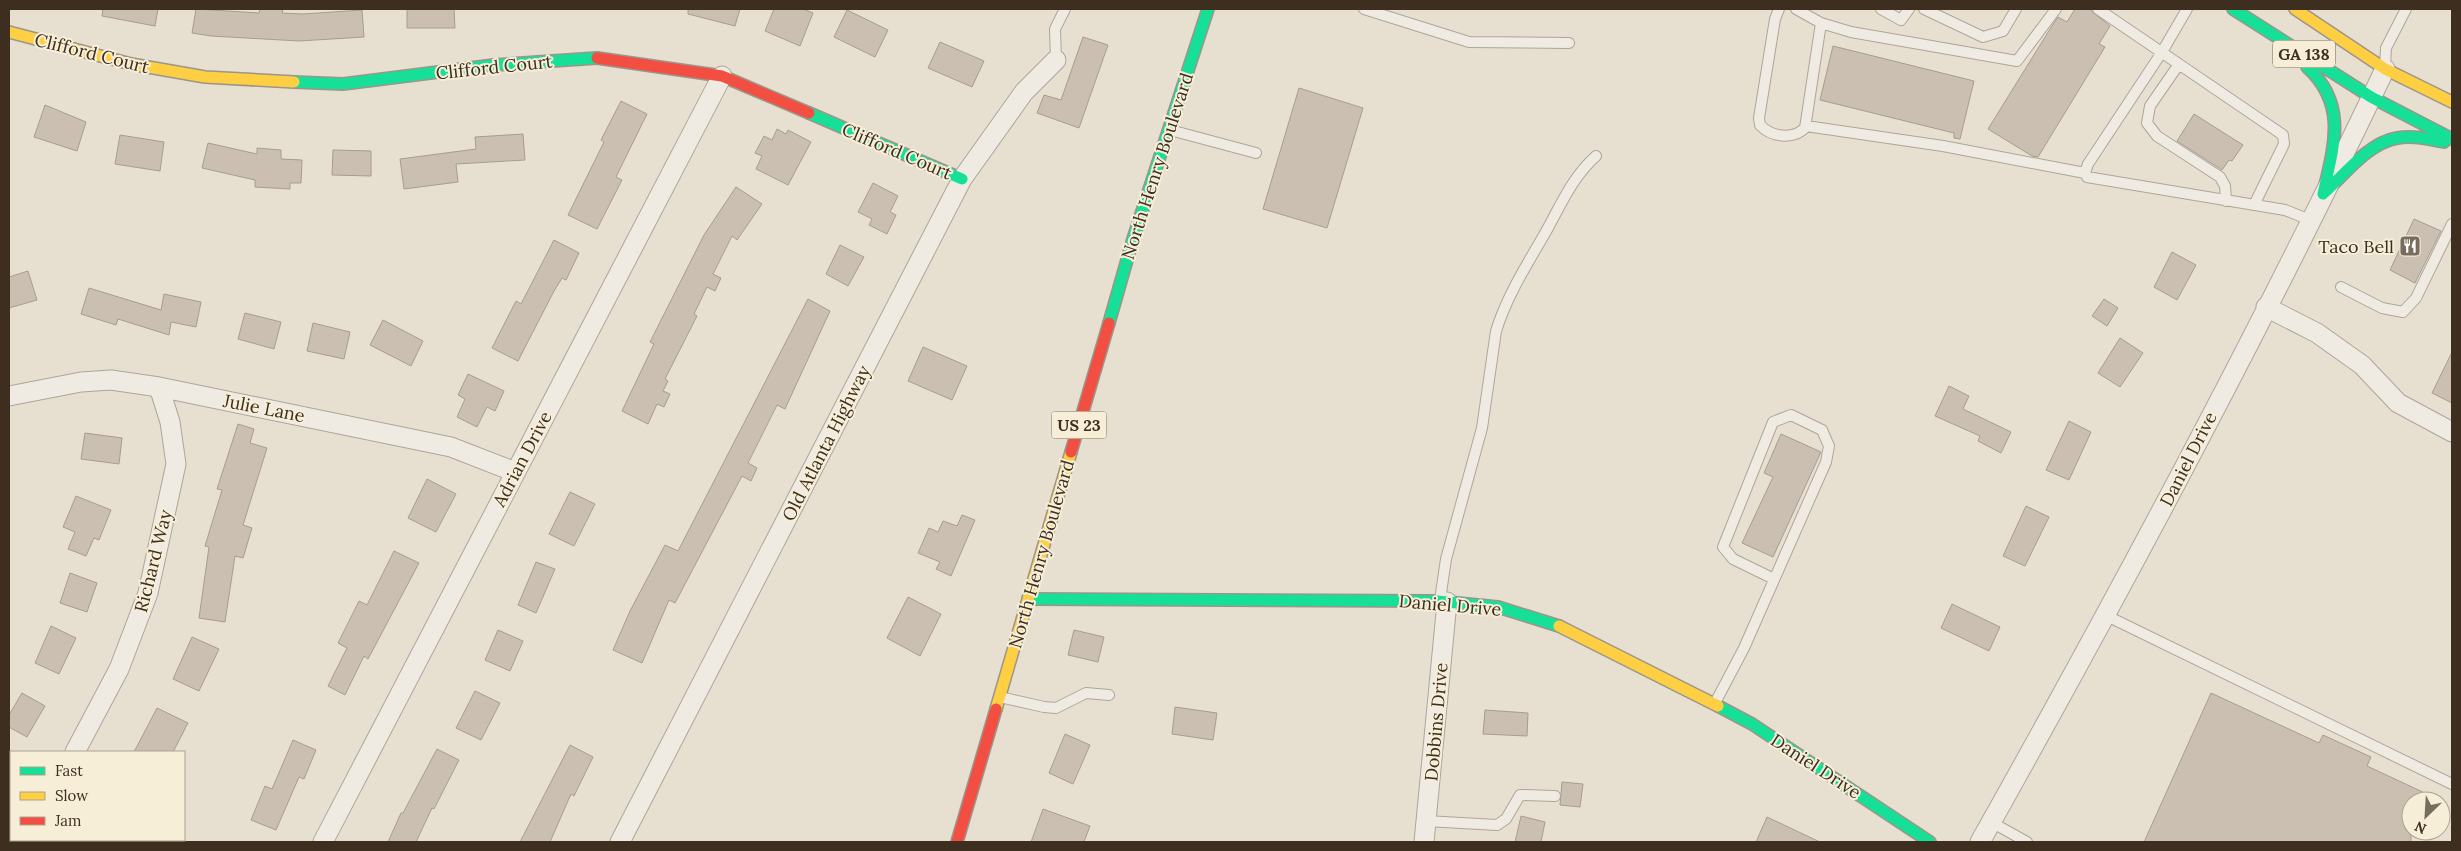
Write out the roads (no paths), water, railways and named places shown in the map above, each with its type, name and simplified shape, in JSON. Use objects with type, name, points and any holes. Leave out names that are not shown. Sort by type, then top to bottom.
[{"type":"main road","name":"North Henry Boulevard","points":[[957,842],[1131,249],[1208,9]]},
{"type":"main road","name":"GA 138","points":[[2295,9],[2385,69],[2452,102]]},
{"type":"main road","name":"GA 138","points":[[2235,10],[2371,97],[2452,139]]},
{"type":"main road","points":[[2235,10],[2272,43],[2318,74],[2329,90],[2336,121],[2333,150],[2323,194]]},
{"type":"main road","name":"Clifford Court","points":[[9,32],[131,64],[205,77],[343,84],[494,65],[594,58],[722,76],[962,179]]},
{"type":"main road","points":[[2323,194],[2376,147],[2396,138],[2422,138],[2452,143]]},
{"type":"main road","name":"Daniel Drive","points":[[1028,599],[1444,602],[1498,607],[1553,623],[1752,724],[1930,842]]},
{"type":"street","name":"Old Atlanta Highway","points":[[620,842],[962,179],[1024,92],[1056,60]]},
{"type":"street","name":"Daniel Drive","points":[[1980,842],[2106,616],[2266,307],[2385,69]]},
{"type":"street","name":"Adrian Drive","points":[[322,842],[722,76]]},
{"type":"street","points":[[2266,307],[2317,333],[2362,365],[2398,403],[2452,432]]},
{"type":"street","name":"Julie Lane","points":[[9,396],[81,382],[111,380],[159,387],[451,447],[516,472]]},
{"type":"street","name":"Richard Way","points":[[76,751],[119,669],[148,593],[176,464],[170,422],[159,387]]},
{"type":"street","name":"Dobbins Drive","points":[[1424,842],[1444,602]]},
{"type":"lane","points":[[1056,60],[1055,29],[1066,9]]},
{"type":"lane","points":[[1364,9],[1469,42],[1569,43]]},
{"type":"lane","points":[[1779,9],[1775,19],[1759,118],[1760,125],[1772,133],[1792,135],[1800,133],[1806,126],[1821,23]]},
{"type":"lane","points":[[1796,9],[1821,23],[1851,32],[2018,61],[2056,9]]},
{"type":"lane","points":[[1881,9],[1901,20],[1909,9]]},
{"type":"lane","points":[[1924,9],[1983,37],[2003,31],[2016,9]]},
{"type":"lane","points":[[2098,9],[2283,134],[2284,144],[2254,205]]},
{"type":"lane","points":[[2085,173],[2088,164],[2162,52],[2187,9]]},
{"type":"lane","points":[[2385,69],[2386,48],[2406,9]]},
{"type":"lane","points":[[2179,64],[2150,106],[2146,123],[2157,136],[2220,177],[2225,186],[2226,201]]},
{"type":"lane","points":[[1806,126],[1943,146],[2085,173],[2087,176],[2285,210],[2310,220]]},
{"type":"lane","points":[[1169,130],[1256,153]]},
{"type":"lane","points":[[1444,602],[1446,559],[1482,428],[1496,331],[1500,317],[1511,293],[1575,179],[1596,156]]},
{"type":"lane","points":[[2342,287],[2382,308],[2403,312],[2416,298],[2452,224]]},
{"type":"lane","points":[[1714,704],[1744,648],[1826,462],[1829,446],[1822,430],[1791,415],[1772,422],[1724,547],[1732,560],[1774,579]]},
{"type":"lane","points":[[2106,616],[2452,784]]},
{"type":"lane","points":[[999,697],[1056,708],[1086,693],[1109,695]]},
{"type":"lane","points":[[1426,821],[1496,825],[1506,818],[1520,795],[1555,796]]},
{"type":"lane","points":[[1991,822],[2027,842]]},
{"type":"place","name":"Taco Bell","points":[[2410,246]]}]
